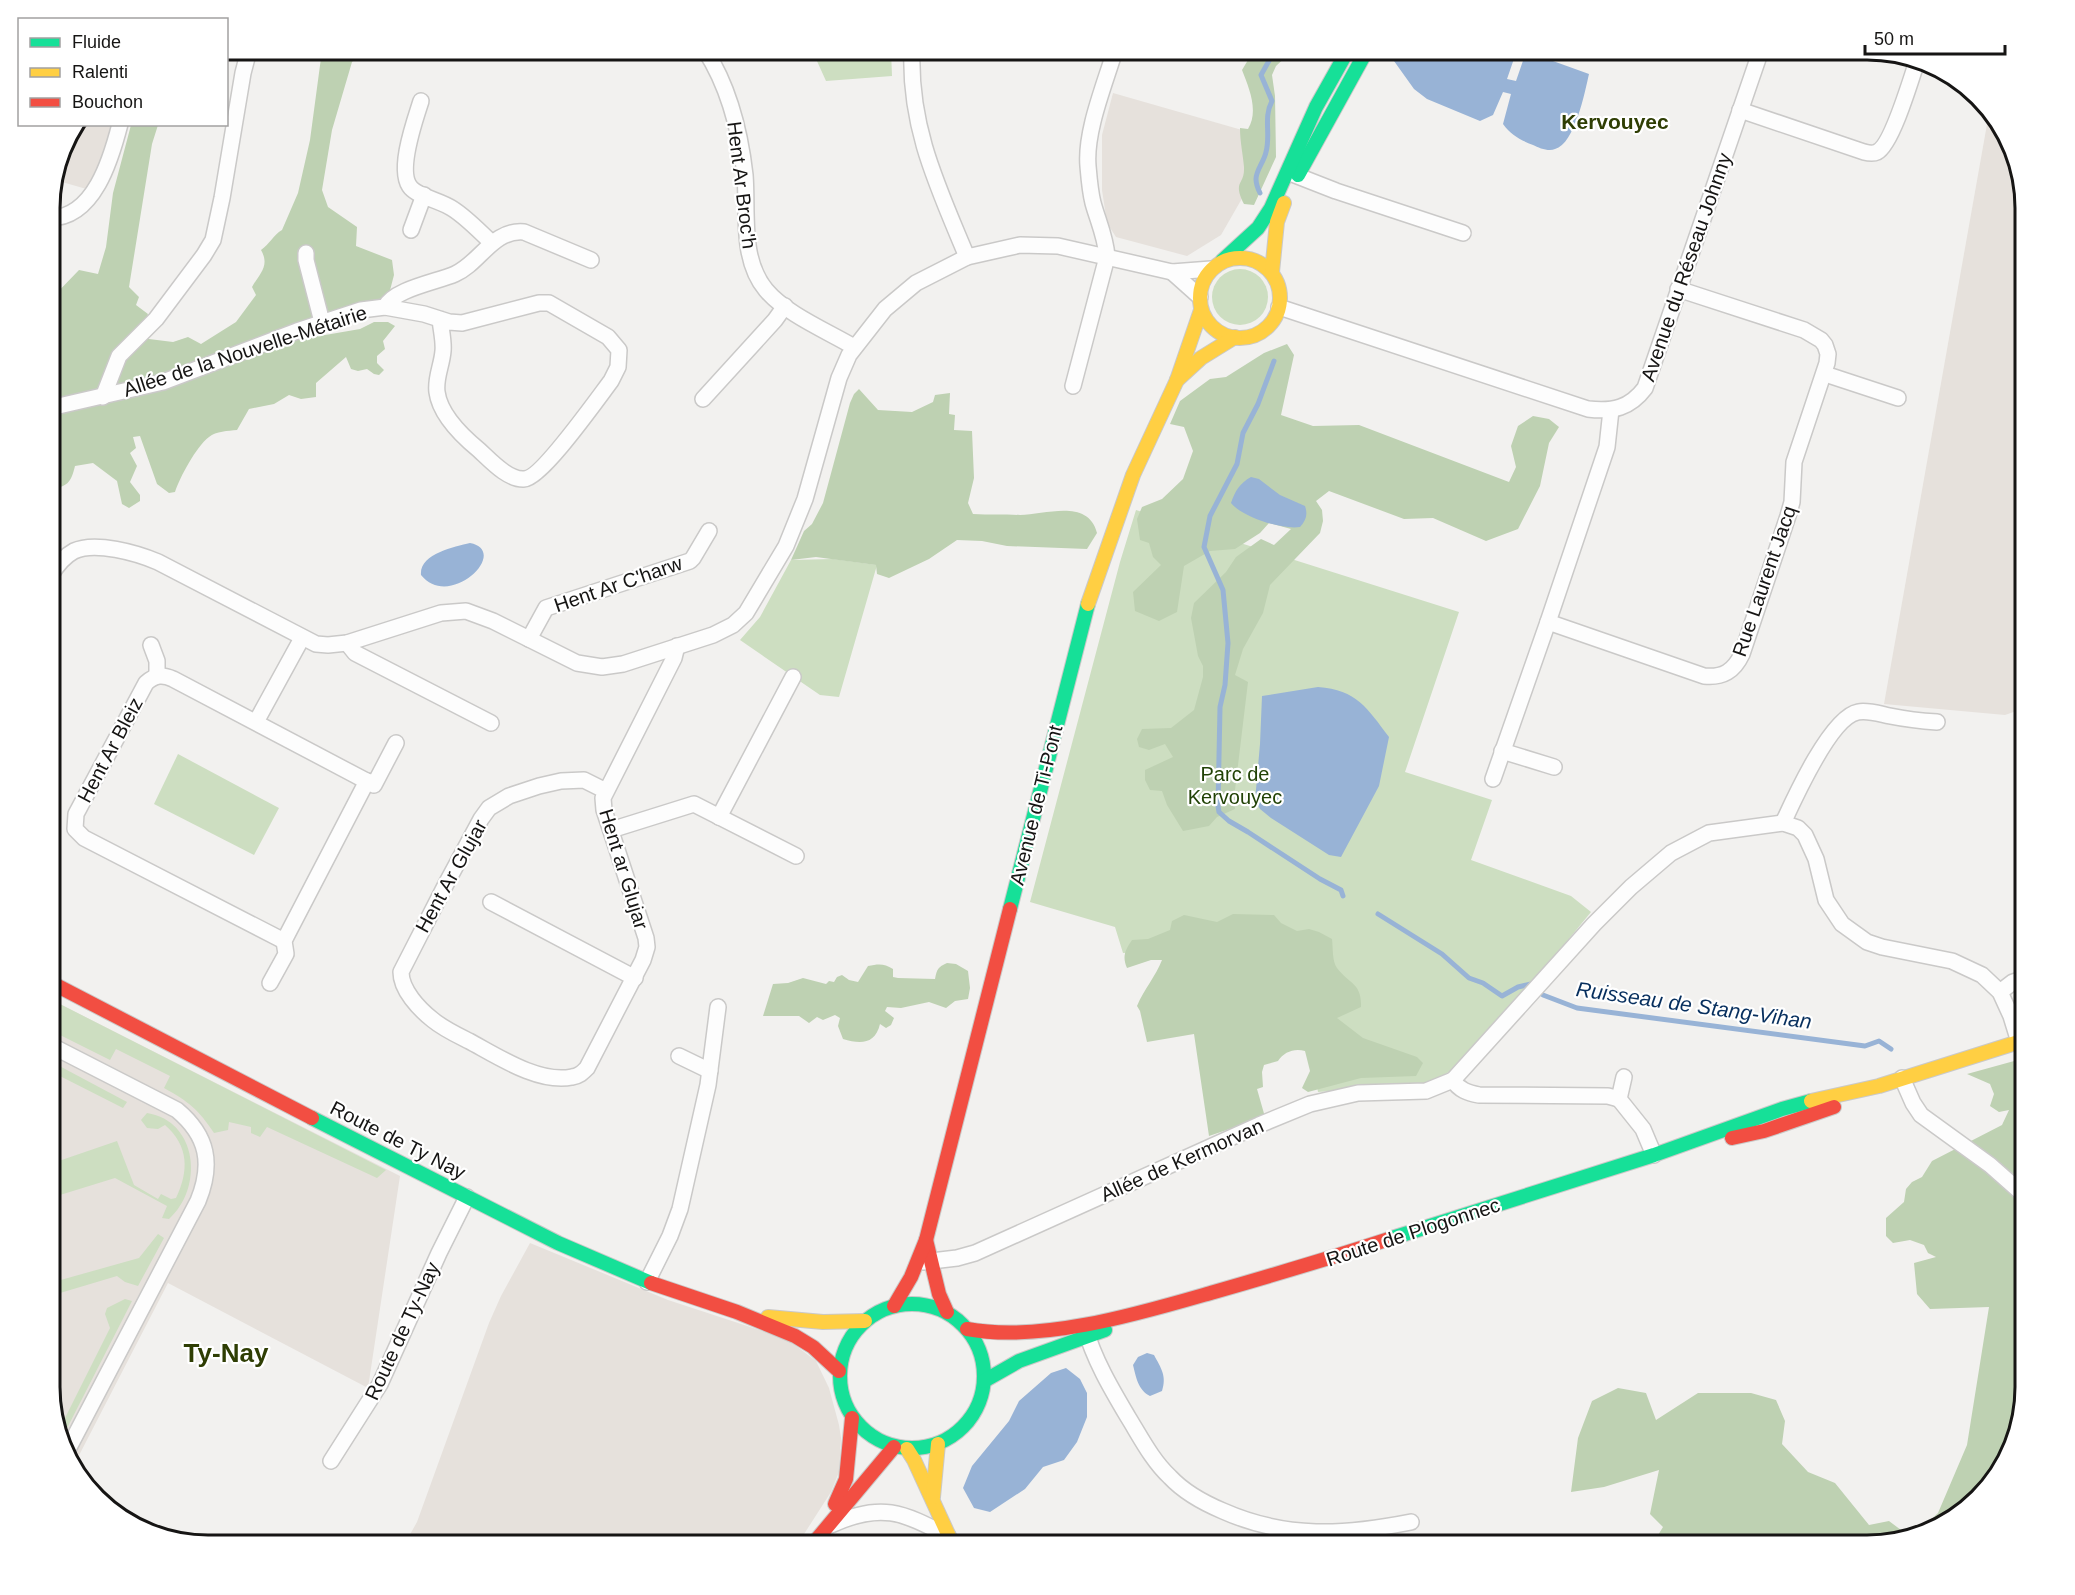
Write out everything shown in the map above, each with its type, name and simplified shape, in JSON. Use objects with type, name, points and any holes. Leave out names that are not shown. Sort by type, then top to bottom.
[{"type":"main road","points":[[1272,272],[1276,222],[1293,174],[1297,146],[1342,60]]},
{"type":"main road","points":[[1216,265],[1232,258],[1243,257],[1254,260],[1272,272],[1278,283],[1279,307],[1275,317],[1261,332],[1252,336],[1235,337],[1222,334],[1214,329],[1208,322],[1200,304],[1205,277],[1216,265],[1258,228],[1361,60]]},
{"type":"main road","name":"Avenue de Ti-Pont","points":[[947,1312],[923,1262],[926,1240],[1088,605],[1133,475],[1177,380],[1200,304]]},
{"type":"main road","name":"Avenue de Ti-Pont","points":[[1177,380],[1201,358],[1235,337]]},
{"type":"main road","name":"Route de Ty Nay","points":[[60,987],[558,1243],[647,1282],[737,1312],[805,1342],[839,1371]]},
{"type":"main road","name":"Route de Plogonnec","points":[[968,1329],[989,1333],[1018,1333],[1114,1327],[1147,1311],[1318,1262],[1654,1155],[1764,1131],[1850,1100],[1902,1078],[2015,1043]]},
{"type":"main road","points":[[894,1306],[923,1262]]},
{"type":"main road","points":[[921,1304],[947,1312],[968,1329],[977,1345],[983,1363],[984,1381],[980,1401],[970,1419],[956,1434],[938,1444],[923,1448],[901,1448],[878,1441],[852,1418],[839,1385],[843,1352],[852,1335],[865,1321],[884,1309],[894,1306],[921,1304]]},
{"type":"main road","name":"Route de Ty Nay","points":[[737,1312],[799,1321],[865,1321]]},
{"type":"main road","name":"Route de Plogonnec","points":[[984,1381],[1019,1361],[1086,1330]]},
{"type":"main road","points":[[823,1529],[846,1479],[852,1418]]},
{"type":"main road","points":[[933,1500],[938,1444]]},
{"type":"main road","points":[[901,1448],[914,1460],[949,1535]]},
{"type":"main road","points":[[819,1535],[871,1471],[901,1448]]},
{"type":"street","points":[[103,397],[119,356],[156,319],[213,240],[246,60]]},
{"type":"street","name":"Hent Ar Broc'h","points":[[710,60],[725,90],[738,135],[752,262],[765,289],[784,306],[854,347]]},
{"type":"street","points":[[912,60],[913,94],[922,141],[967,257]]},
{"type":"street","points":[[1073,386],[1107,257],[1104,237],[1093,202],[1088,157],[1094,122],[1112,60]]},
{"type":"street","name":"Avenue du Réseau Johnny","points":[[1611,410],[1630,404],[1645,388],[1758,60]]},
{"type":"street","points":[[1740,110],[1863,152],[1879,152],[1891,136],[1915,68]]},
{"type":"street","points":[[421,101],[409,144],[406,174],[409,186],[452,208],[492,243]]},
{"type":"street","points":[[60,216],[77,210],[88,198],[107,164],[119,126]]},
{"type":"street","points":[[1293,174],[1463,232]]},
{"type":"street","points":[[411,230],[424,195]]},
{"type":"street","points":[[385,307],[392,298],[402,293],[456,274],[492,243],[514,231],[524,232],[591,260]]},
{"type":"street","points":[[60,563],[65,557],[79,549],[102,548],[141,556],[158,562],[316,644],[347,643],[441,613],[459,611],[483,617],[577,663],[602,667],[623,664],[713,635],[740,620],[754,603],[793,532],[813,473],[839,378],[854,347],[885,309],[929,275],[967,257],[1002,248],[1042,245],[1058,246],[1172,272],[1216,265]]},
{"type":"street","points":[[306,253],[322,322]]},
{"type":"street","points":[[1172,272],[1200,304]]},
{"type":"street","name":"Rue Laurent Jacq","points":[[1548,622],[1704,676],[1719,676],[1731,671],[1742,654],[1788,516],[1792,502],[1794,462],[1825,374],[1828,354],[1825,345],[1814,335],[1678,289]]},
{"type":"street","name":"Allée de la Nouvelle-Métairie","points":[[60,406],[163,382],[322,322],[361,310],[385,307],[440,319],[456,323],[470,322],[539,303],[549,303],[608,337],[619,350],[618,367],[611,381],[545,466],[531,478],[523,480],[509,474],[472,445],[441,406],[436,384],[443,349],[440,319]]},
{"type":"street","points":[[703,399],[775,320],[784,306]]},
{"type":"street","points":[[1279,307],[1588,409],[1611,410],[1607,447],[1493,778]]},
{"type":"street","points":[[1825,374],[1898,398]]},
{"type":"street","name":"Hent Ar C'harw","points":[[529,639],[546,608],[690,561],[709,531]]},
{"type":"street","points":[[256,722],[302,638]]},
{"type":"street","points":[[347,643],[355,652],[491,723]]},
{"type":"street","name":"Hent Ar Bleiz","points":[[151,645],[157,660],[157,676]]},
{"type":"street","name":"Hent Ar Glujar","points":[[580,1075],[567,1078],[530,1072],[439,1025],[411,997],[403,984],[400,972],[480,819],[489,808],[508,796],[561,781],[584,780],[606,791],[674,658],[677,646]]},
{"type":"street","name":"Hent Ar Bleiz","points":[[284,941],[84,838],[75,829],[74,819],[86,794],[146,683],[157,676],[173,679],[367,781]]},
{"type":"street","points":[[719,817],[793,677]]},
{"type":"street","points":[[1783,823],[1795,796],[1822,748],[1840,724],[1852,713],[1866,711],[1936,722]]},
{"type":"street","points":[[270,983],[286,954],[284,941],[367,781],[374,785],[396,743]]},
{"type":"street","points":[[1502,751],[1554,766]]},
{"type":"street","name":"Hent ar Glujar","points":[[580,1075],[592,1059],[646,953],[646,938],[603,804],[606,791]]},
{"type":"street","name":"Hent Ar Glujar","points":[[611,830],[691,804],[796,856]]},
{"type":"street","name":"Route de Plogonnec","points":[[1783,823],[1798,828],[1805,835],[1816,859],[1826,900],[1842,924],[1852,933],[1867,942],[1882,947],[1952,961],[1982,975],[2000,992],[2015,1025]]},
{"type":"street","name":"Allée de Kermorvan","points":[[923,1262],[957,1258],[975,1252],[1310,1104],[1358,1093],[1426,1091],[1453,1080],[1613,904],[1671,853],[1709,833],[1783,823]]},
{"type":"street","points":[[491,902],[635,978]]},
{"type":"street","points":[[2000,992],[2015,981]]},
{"type":"street","points":[[647,1282],[670,1236],[680,1209],[710,1071],[718,1007]]},
{"type":"street","points":[[60,1050],[177,1110],[187,1118],[199,1135],[206,1155],[205,1180],[198,1201],[71,1444]]},
{"type":"street","points":[[679,1056],[710,1071]]},
{"type":"street","points":[[1619,1099],[1624,1077]]},
{"type":"street","points":[[1902,1078],[1913,1103],[1922,1115],[1990,1165],[2015,1187]]},
{"type":"street","points":[[1453,1080],[1457,1087],[1479,1095],[1608,1096],[1619,1099],[1639,1123],[1650,1142],[1654,1155]]},
{"type":"street","name":"Route de Ty-Nay","points":[[331,1461],[380,1384],[466,1197]]},
{"type":"street","points":[[1086,1330],[1107,1379],[1149,1453],[1178,1485],[1209,1505],[1269,1528],[1308,1533],[1371,1530],[1411,1522]]},
{"type":"street","points":[[823,1529],[853,1516],[872,1512],[891,1512],[915,1518],[943,1535]]},
{"type":"shaded area","points":[[1113,93],[1256,134],[1248,188],[1221,235],[1187,256],[1116,237],[1107,223],[1102,190],[1102,135]]},
{"type":"shaded area","points":[[1987,122],[2000,142],[2007,160],[2015,198],[2015,712],[2005,715],[1884,704]]},
{"type":"shaded area","points":[[85,126],[114,126],[90,190],[63,182],[71,151]]},
{"type":"shaded area","points":[[60,1004],[400,1176],[368,1388],[168,1283],[78,1457],[65,1426],[60,1397]]},
{"type":"shaded area","points":[[530,1243],[668,1300],[787,1339],[816,1361],[829,1388],[839,1425],[841,1438],[839,1472],[831,1492],[803,1535],[410,1535],[417,1522],[489,1323]]},
{"type":"green space","points":[[321,60],[354,60],[332,130],[322,190],[328,207],[357,227],[356,246],[392,260],[394,275],[388,298],[305,328],[302,339],[360,329],[374,322],[388,322],[395,326],[383,341],[385,349],[377,356],[377,363],[384,370],[379,375],[367,369],[358,371],[351,369],[346,357],[316,383],[316,397],[301,399],[289,395],[274,404],[249,409],[237,430],[215,434],[204,442],[189,463],[175,492],[169,493],[157,484],[140,436],[133,437],[136,448],[130,453],[137,466],[130,482],[140,495],[140,501],[129,508],[122,504],[117,481],[93,463],[75,466],[72,476],[60,487],[60,290],[79,270],[98,274],[106,247],[113,193],[131,126],[158,126],[152,144],[129,287],[139,297],[136,305],[148,314],[144,324],[133,337],[173,342],[188,337],[201,344],[236,322],[256,295],[252,287],[265,261],[261,250],[282,230],[298,193],[310,140]]},
{"type":"green space","points":[[817,60],[891,60],[892,76],[826,81]]},
{"type":"green space","points":[[1248,60],[1282,60],[1276,66],[1272,75],[1275,96],[1276,157],[1254,205],[1244,204],[1239,191],[1244,173],[1240,128],[1248,129],[1253,115],[1252,100],[1242,70]]},
{"type":"green space","points":[[1240,269],[1251,271],[1260,277],[1266,286],[1268,297],[1266,308],[1260,317],[1251,323],[1240,325],[1229,323],[1220,317],[1214,308],[1212,297],[1214,286],[1220,277],[1229,271]]},
{"type":"green space","points":[[1287,344],[1294,355],[1281,415],[1313,426],[1359,425],[1509,482],[1516,467],[1511,446],[1518,426],[1533,416],[1549,419],[1559,427],[1549,443],[1540,486],[1518,529],[1486,541],[1433,518],[1404,519],[1329,491],[1316,501],[1322,510],[1323,521],[1320,533],[1270,585],[1263,613],[1243,649],[1235,675],[1248,682],[1235,790],[1235,809],[1217,817],[1209,826],[1183,831],[1167,805],[1162,791],[1150,790],[1145,780],[1145,770],[1173,757],[1165,744],[1149,750],[1139,747],[1137,739],[1142,729],[1171,728],[1194,710],[1203,677],[1203,666],[1198,656],[1191,618],[1194,603],[1226,572],[1236,557],[1261,539],[1274,545],[1291,529],[1269,523],[1260,533],[1235,549],[1210,551],[1184,566],[1177,612],[1159,621],[1135,611],[1133,592],[1161,565],[1153,557],[1149,543],[1140,540],[1137,519],[1142,507],[1162,499],[1183,479],[1193,451],[1184,427],[1170,424],[1180,401],[1210,379],[1226,377],[1264,353]]},
{"type":"green space","points":[[859,389],[878,410],[912,412],[933,402],[935,395],[950,393],[949,414],[955,415],[954,430],[972,431],[974,478],[968,503],[973,514],[1020,515],[1064,511],[1085,515],[1092,522],[1097,533],[1087,549],[1007,546],[982,541],[957,540],[929,559],[889,578],[877,574],[876,565],[816,557],[791,560],[804,531],[812,524],[823,503],[850,403]]},
{"type":"green space","name":"Parc de Kervouyec","points":[[1136,510],[1459,612],[1405,772],[1492,800],[1471,860],[1571,896],[1591,912],[1473,1051],[1440,1078],[1429,1083],[1318,1092],[1297,967],[1177,950],[1123,953],[1115,927],[1030,902],[1120,562]]},
{"type":"green space","points":[[833,559],[877,565],[839,697],[820,695],[740,640],[760,617],[791,560]]},
{"type":"green space","points":[[178,754],[279,808],[254,855],[154,804]]},
{"type":"green space","points":[[1233,914],[1274,915],[1281,923],[1297,931],[1309,929],[1332,939],[1335,965],[1354,984],[1361,999],[1361,1007],[1337,1018],[1363,1038],[1417,1057],[1423,1063],[1416,1076],[1361,1078],[1308,1092],[1302,1088],[1310,1071],[1305,1051],[1290,1051],[1278,1061],[1264,1065],[1263,1087],[1257,1089],[1265,1117],[1209,1136],[1194,1034],[1147,1042],[1137,1006],[1162,960],[1151,960],[1127,968],[1125,957],[1132,940],[1148,939],[1170,930],[1172,921],[1184,915],[1217,922]]},
{"type":"green space","points":[[947,963],[956,964],[968,971],[970,988],[968,999],[955,1001],[946,1008],[929,1002],[901,1008],[887,1007],[885,1011],[894,1018],[891,1025],[886,1028],[880,1024],[874,1036],[866,1041],[855,1042],[843,1039],[838,1026],[840,1018],[835,1015],[823,1020],[817,1017],[809,1023],[799,1016],[763,1016],[773,984],[788,983],[803,978],[826,984],[829,981],[834,982],[842,975],[858,982],[868,966],[878,964],[893,969],[893,977],[935,979],[938,969]]},
{"type":"green space","points":[[60,1004],[386,1170],[377,1178],[267,1127],[260,1137],[251,1133],[251,1127],[229,1122],[228,1130],[214,1133],[192,1107],[164,1088],[170,1076],[116,1049],[110,1060],[60,1035]]},
{"type":"green space","points":[[2015,1061],[2015,1397],[2007,1435],[2000,1453],[1985,1477],[1965,1498],[1929,1522],[1938,1513],[1967,1445],[1989,1307],[1930,1309],[1917,1294],[1914,1263],[1936,1257],[1928,1253],[1924,1245],[1910,1240],[1893,1243],[1886,1236],[1886,1218],[1904,1202],[1906,1189],[1912,1182],[1922,1177],[1932,1161],[2002,1125],[2009,1110],[1999,1112],[1990,1106],[1994,1094],[1990,1084],[1967,1074]]},
{"type":"green space","points":[[60,1066],[127,1102],[123,1108],[60,1076]]},
{"type":"green space","points":[[147,1113],[164,1119],[177,1129],[186,1142],[191,1174],[188,1190],[180,1206],[169,1219],[162,1218],[167,1206],[115,1178],[60,1195],[60,1161],[117,1141],[134,1185],[158,1199],[161,1194],[171,1199],[176,1198],[185,1169],[179,1141],[165,1125],[158,1129],[147,1128],[141,1120]]},
{"type":"green space","points":[[158,1234],[164,1238],[138,1286],[125,1282],[117,1276],[60,1293],[60,1280],[139,1258]]},
{"type":"green space","points":[[125,1299],[132,1301],[66,1430],[64,1420],[110,1328],[105,1314],[107,1308]]},
{"type":"green space","points":[[1618,1388],[1646,1393],[1656,1420],[1698,1393],[1751,1393],[1776,1400],[1785,1421],[1782,1444],[1808,1472],[1835,1483],[1869,1525],[1889,1521],[1902,1531],[1868,1535],[1658,1535],[1663,1527],[1650,1514],[1659,1470],[1604,1487],[1571,1492],[1578,1438],[1592,1401]]},
{"type":"water","points":[[1514,60],[1507,79],[1516,81],[1523,60],[1550,60],[1589,74],[1582,104],[1568,138],[1562,145],[1553,150],[1547,150],[1520,139],[1503,124],[1511,94],[1503,92],[1493,115],[1480,121],[1427,99],[1414,89],[1394,61]]},
{"type":"water","points":[[1251,477],[1259,479],[1280,495],[1305,506],[1306,517],[1300,527],[1283,526],[1253,518],[1231,503],[1238,488]]},
{"type":"water","points":[[470,543],[481,548],[484,556],[472,576],[460,583],[447,586],[433,584],[421,575],[422,568],[431,557],[447,549]]},
{"type":"water","points":[[1318,687],[1352,696],[1367,709],[1389,737],[1379,786],[1341,857],[1329,855],[1271,818],[1260,809],[1255,801],[1262,696]]},
{"type":"water","points":[[1147,1353],[1154,1355],[1163,1372],[1164,1381],[1162,1391],[1150,1396],[1140,1387],[1133,1365],[1138,1357]]},
{"type":"water","points":[[1066,1368],[1080,1379],[1087,1393],[1087,1417],[1077,1442],[1064,1460],[1043,1467],[1025,1489],[990,1512],[974,1508],[963,1488],[972,1466],[1009,1421],[1019,1401],[1051,1373]]},
{"type":"waterway","name":"Ruisseau de Stang-Vihan","points":[[1260,193],[1256,176],[1266,152],[1267,120],[1272,101],[1261,75],[1269,60]]},
{"type":"waterway","name":"Ruisseau de Stang-Vihan","points":[[1274,361],[1258,404],[1243,433],[1237,464],[1210,516],[1204,547],[1223,590],[1228,643],[1225,685],[1220,707],[1218,806],[1219,812],[1229,821],[1341,890],[1343,896]]},
{"type":"waterway","name":"Ruisseau de Stang-Vihan","points":[[1378,914],[1442,954],[1469,978],[1483,983],[1502,996],[1518,987],[1531,984],[1543,995],[1577,1008],[1865,1046],[1879,1041],[1891,1049]]},
{"type":"traffic: fast","points":[[1222,261],[1258,228],[1271,208],[1316,107],[1342,60]]},
{"type":"traffic: fast","points":[[1298,175],[1361,60]]},
{"type":"traffic: fast","points":[[1010,909],[1088,604]]},
{"type":"traffic: fast","points":[[1389,1239],[1654,1155],[1782,1109],[1811,1101]]},
{"type":"traffic: fast","points":[[312,1118],[558,1243],[651,1283]]},
{"type":"traffic: fast","points":[[912,1304],[940,1309],[963,1325],[979,1348],[984,1376],[979,1404],[963,1427],[940,1443],[912,1448],[884,1443],[861,1427],[845,1404],[840,1376],[845,1348],[861,1325],[884,1309],[912,1304]]},
{"type":"traffic: fast","points":[[984,1381],[1019,1361],[1105,1330]]},
{"type":"traffic: slow","points":[[1272,272],[1277,222],[1284,203]]},
{"type":"traffic: slow","points":[[1240,258],[1255,261],[1268,270],[1277,283],[1280,298],[1277,313],[1268,326],[1255,335],[1240,338],[1225,335],[1212,326],[1203,313],[1200,298],[1203,283],[1212,270],[1225,261],[1240,258]]},
{"type":"traffic: slow","points":[[1088,604],[1133,475],[1177,380],[1201,310]]},
{"type":"traffic: slow","points":[[1177,380],[1201,358],[1235,337]]},
{"type":"traffic: slow","points":[[1811,1101],[1879,1086],[2015,1043]]},
{"type":"traffic: slow","points":[[768,1317],[823,1322],[865,1321]]},
{"type":"traffic: slow","points":[[933,1497],[938,1444]]},
{"type":"traffic: slow","points":[[907,1449],[948,1535]]},
{"type":"traffic: jam","points":[[894,1306],[911,1277],[926,1240],[1010,909]]},
{"type":"traffic: jam","points":[[60,987],[312,1118]]},
{"type":"traffic: jam","points":[[1732,1138],[1764,1131],[1834,1107]]},
{"type":"traffic: jam","points":[[967,1329],[1027,1332],[1092,1324],[1186,1300],[1389,1239]]},
{"type":"traffic: jam","points":[[926,1240],[939,1294],[947,1312]]},
{"type":"traffic: jam","points":[[651,1283],[737,1312],[795,1336],[813,1347],[839,1371]]},
{"type":"traffic: jam","points":[[835,1504],[846,1479],[852,1418]]},
{"type":"traffic: jam","points":[[820,1535],[894,1447]]},
{"type":"district","name":"Kervouyec","points":[[1615,121]]},
{"type":"district","name":"Ty-Nay","points":[[226,1353]]}]
